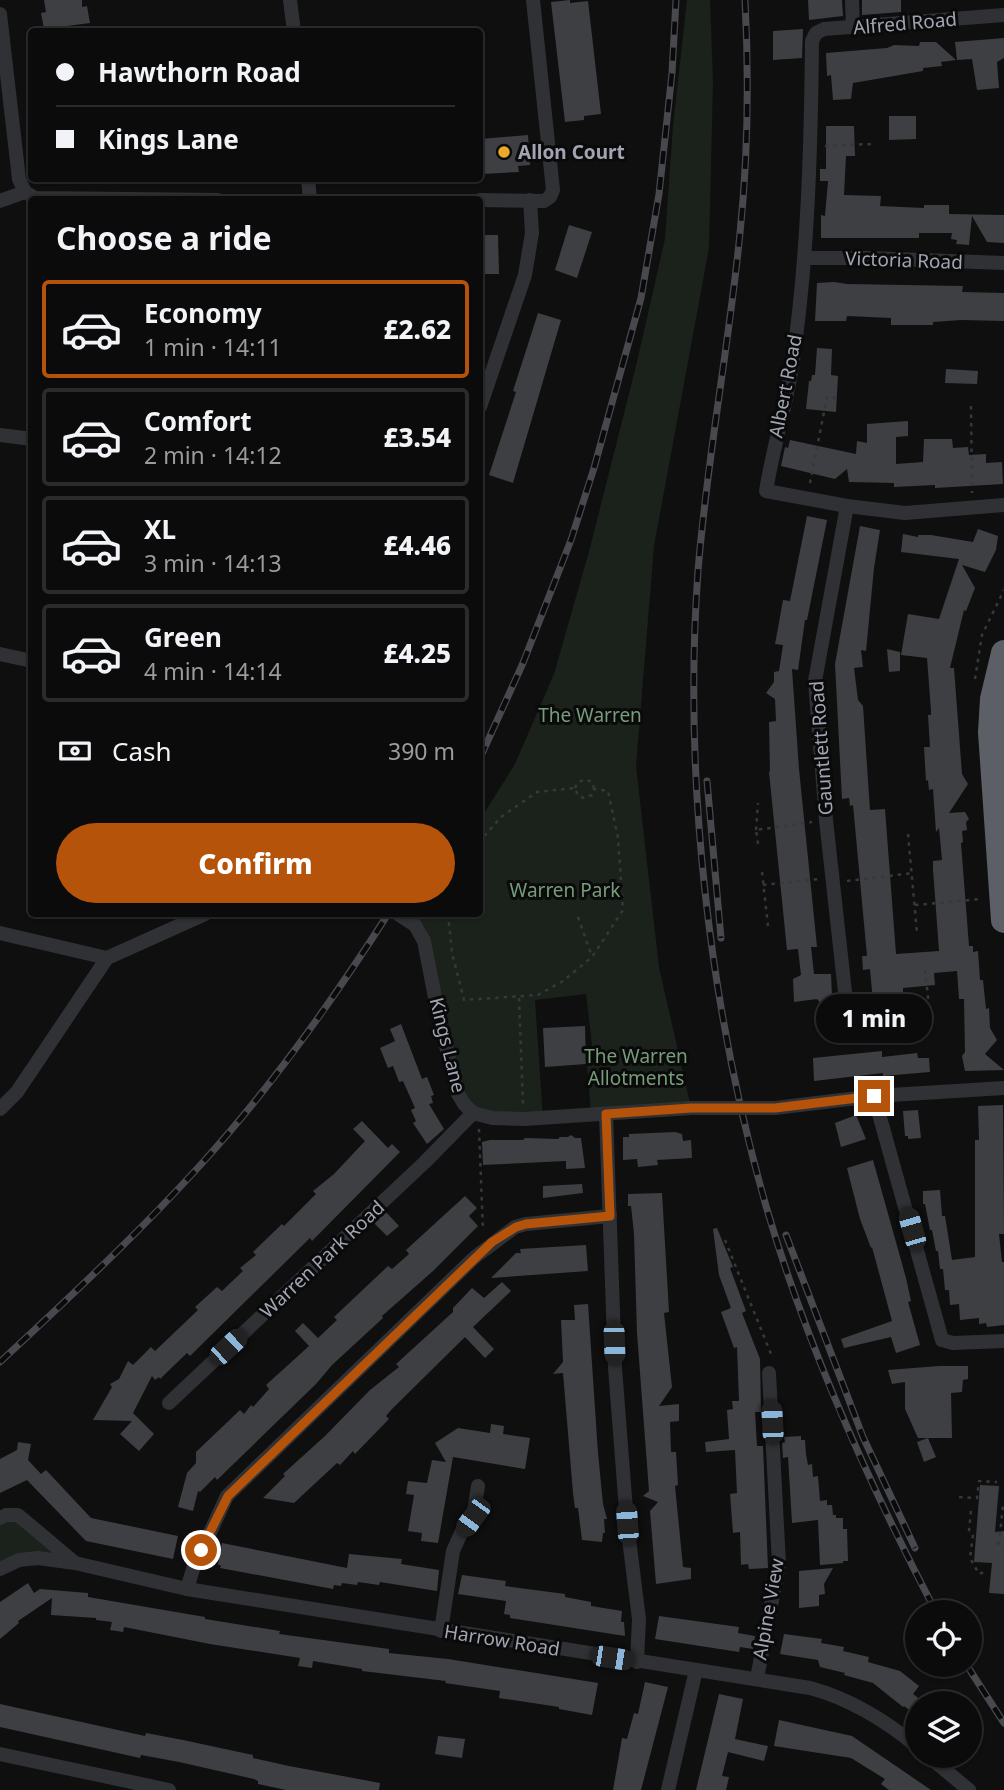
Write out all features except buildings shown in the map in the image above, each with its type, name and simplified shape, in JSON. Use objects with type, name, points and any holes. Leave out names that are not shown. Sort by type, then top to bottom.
[{"type":"highway","points":[[1003,908],[1000,808],[991,732],[993,699],[1004,653]]},
{"type":"street","points":[[290,0],[294,28]]},
{"type":"street","points":[[483,200],[544,201],[550,197],[553,190],[533,0]]},
{"type":"street","points":[[852,0],[853,28]]},
{"type":"street","points":[[0,14],[19,179],[25,192],[32,196]]},
{"type":"street","name":"Alfred Road","points":[[812,41],[816,33],[824,29],[1004,15]]},
{"type":"street","name":"Albert Road","points":[[812,41],[811,146],[804,258],[793,361],[766,491],[847,506],[905,513],[1004,505]]},
{"type":"street","points":[[0,201],[25,192]]},
{"type":"street","points":[[483,399],[525,275],[532,233],[530,200]]},
{"type":"street","name":"Victoria Road","points":[[804,258],[1004,263]]},
{"type":"street","points":[[0,435],[28,438]]},
{"type":"street","name":"Gauntlett Road","points":[[845,992],[826,820],[815,681],[847,506]]},
{"type":"street","points":[[0,654],[28,660]]},
{"type":"street","points":[[0,1109],[17,1091],[107,958],[198,917]]},
{"type":"street","name":"Kings Lane","points":[[403,917],[415,925],[424,941],[458,1094],[464,1104],[476,1114],[524,1119],[691,1108],[775,1108],[874,1096],[1004,1088]]},
{"type":"street","points":[[0,933],[107,958]]},
{"type":"street","points":[[874,1096],[942,1340],[953,1343],[1004,1341]]},
{"type":"street","name":"Warren Park Road","points":[[169,1403],[476,1114]]},
{"type":"street","points":[[606,1114],[615,1368],[627,1523],[639,1619],[637,1662]]},
{"type":"street","points":[[187,1588],[193,1569],[228,1496],[492,1242],[526,1224],[610,1216]]},
{"type":"street","name":"Alpine View","points":[[757,1678],[779,1564],[769,1373]]},
{"type":"street","points":[[441,1631],[453,1551],[462,1531],[473,1517],[478,1486]]},
{"type":"street","name":"Harrow Road","points":[[0,1518],[18,1515],[75,1563]]},
{"type":"street","name":"Harrow Road","points":[[0,1569],[19,1560],[38,1558],[75,1563],[187,1588],[441,1631],[757,1678],[810,1688],[836,1697],[905,1739]]},
{"type":"street","points":[[668,1790],[696,1670]]},
{"type":"street","points":[[0,1754],[169,1790]]},
{"type":"street","points":[[943,1768],[969,1790]]},
{"type":"path","points":[[811,146],[871,144]]},
{"type":"path","points":[[807,498],[827,397],[841,399]]},
{"type":"path","points":[[971,406],[973,508]]},
{"type":"path","points":[[976,684],[982,635],[1004,590]]},
{"type":"path","points":[[585,779],[592,782],[594,789],[592,795],[584,799],[578,796],[575,788],[577,783],[585,779]]},
{"type":"path","points":[[483,838],[501,817],[537,792],[575,788]]},
{"type":"path","points":[[448,917],[452,953],[464,1000],[538,995],[563,981],[592,957],[623,910],[618,838],[608,791],[594,789]]},
{"type":"path","points":[[758,803],[758,844]]},
{"type":"path","points":[[757,830],[826,820]]},
{"type":"path","points":[[908,834],[917,933]]},
{"type":"path","points":[[762,873],[768,926]]},
{"type":"path","points":[[763,885],[913,873]]},
{"type":"path","points":[[915,905],[1003,908]]},
{"type":"path","points":[[578,917],[592,957]]},
{"type":"path","points":[[925,970],[930,1016]]},
{"type":"path","points":[[519,998],[524,1119]]},
{"type":"path","points":[[476,1114],[482,1230],[492,1242]]},
{"type":"path","points":[[725,1240],[771,1354],[764,1366],[765,1373],[769,1373]]},
{"type":"path","points":[[959,1497],[977,1498],[979,1481],[998,1482]]},
{"type":"path","points":[[1000,1544],[1002,1505]]},
{"type":"path","points":[[971,1511],[970,1558],[979,1574],[987,1571]]},
{"type":"green space","points":[[687,0],[710,0],[713,82],[709,248],[654,546],[636,766],[659,967],[691,1108],[591,1115],[587,1062],[594,1061],[586,994],[535,1000],[543,1118],[492,1116],[465,1103],[440,1017],[426,929],[418,917],[483,917],[483,815],[515,764],[554,674],[590,548],[665,239],[673,126]]},
{"type":"green space","points":[[17,1518],[67,1559],[0,1566],[0,1521]]},
{"type":"railway","points":[[483,751],[523,663],[571,540],[641,298],[659,194],[672,73],[676,0]]},
{"type":"railway","points":[[745,0],[747,116],[743,204],[702,529],[694,650],[694,730],[705,892],[729,1052],[746,1130],[782,1259],[820,1362],[863,1464],[930,1600]]},
{"type":"railway","points":[[707,781],[721,938]]},
{"type":"railway","points":[[0,1362],[130,1239],[229,1132],[301,1041],[386,917]]},
{"type":"railway","points":[[786,1235],[863,1437],[915,1548]]},
{"type":"railway","points":[[974,1677],[1004,1723]]},
{"type":"place","name":"Allon Court","points":[[504,152]]},
{"type":"route","points":[[201,1550],[228,1496],[492,1242],[526,1224],[610,1216],[606,1114],[691,1108],[775,1108],[874,1096]]},
{"type":"park label","name":"The Warren","points":[[590,715]]},
{"type":"park label","name":"Warren Park","points":[[565,890]]},
{"type":"park label","name":"The Warren Allotments","points":[[636,1067]]}]
